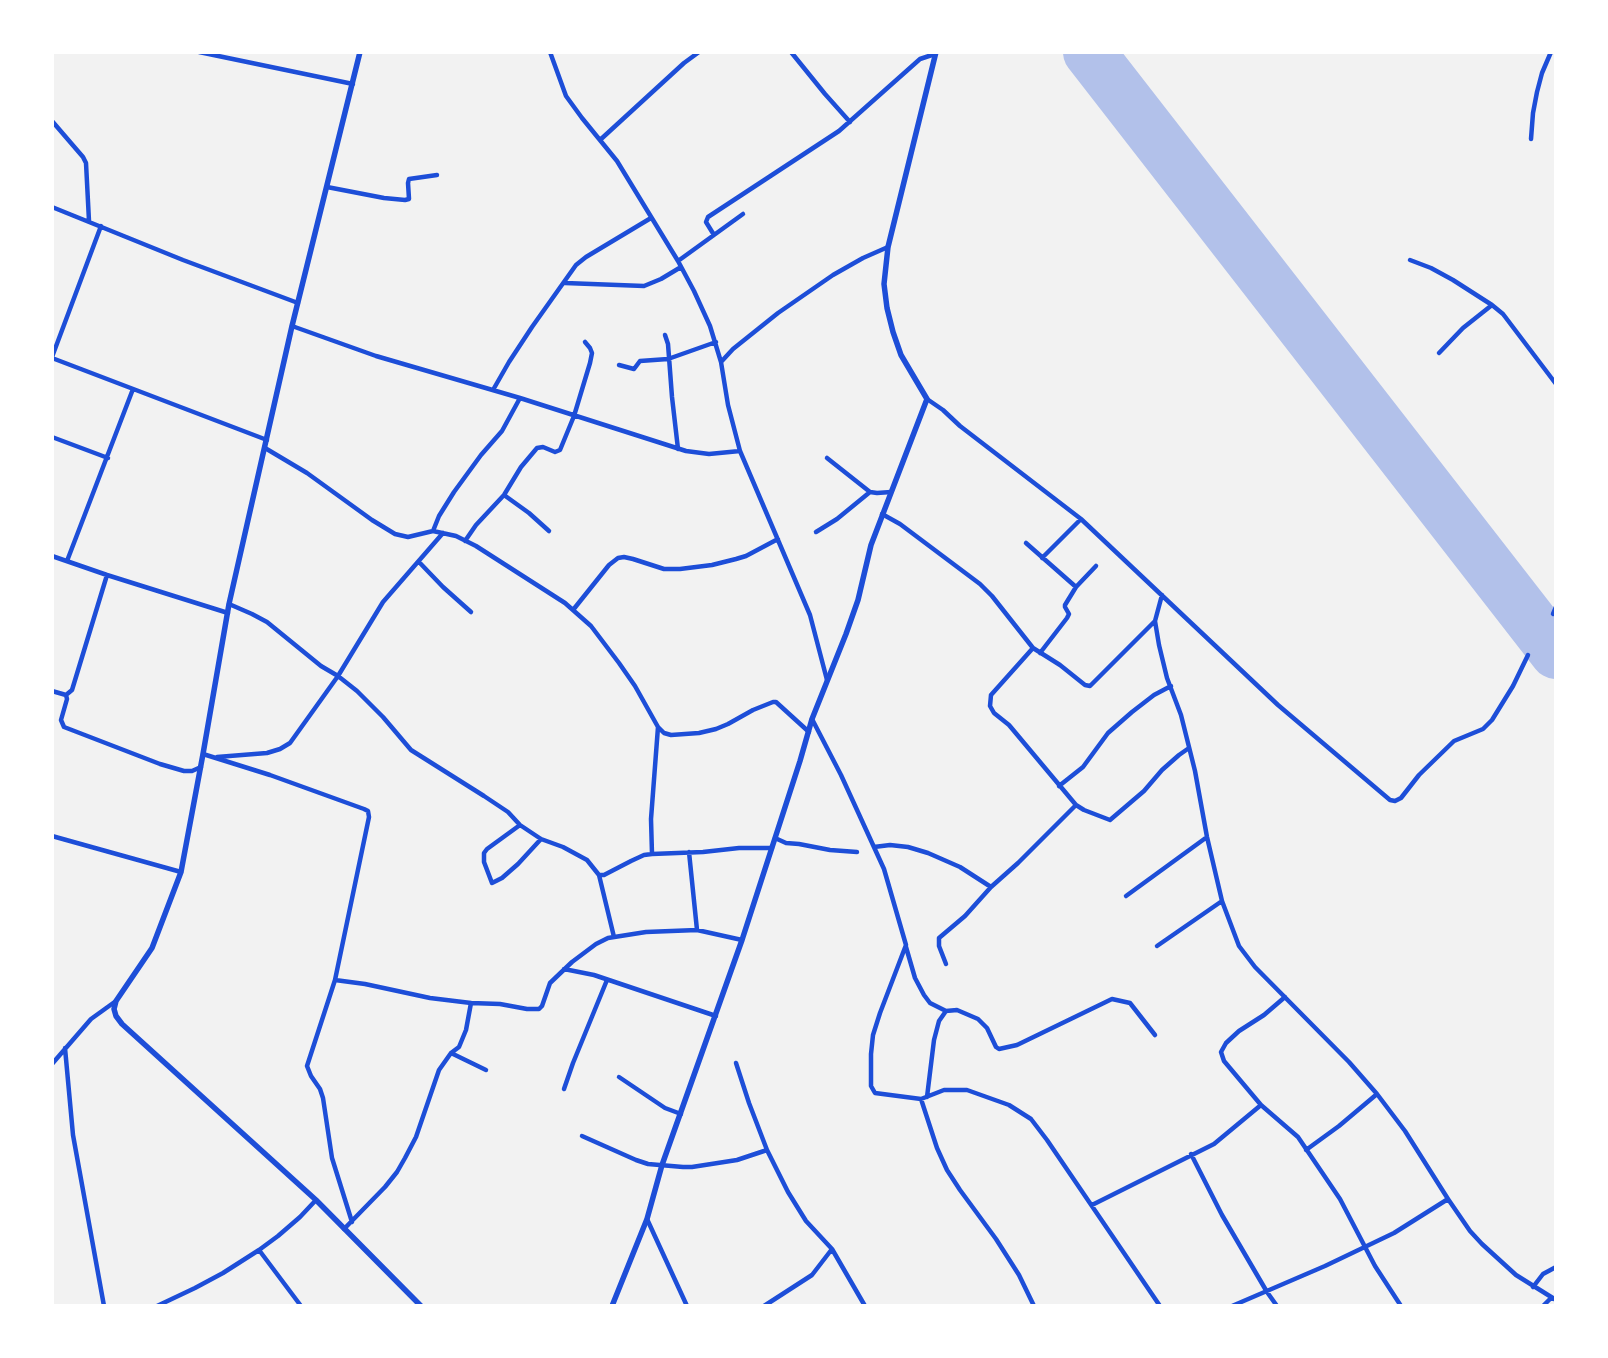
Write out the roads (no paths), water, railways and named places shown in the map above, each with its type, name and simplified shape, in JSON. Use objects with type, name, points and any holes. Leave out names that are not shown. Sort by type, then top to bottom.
[{"type":"street","points":[[199,52],[353,84]]},
{"type":"street","points":[[52,1064],[91,1019],[116,1001],[152,948],[180,872],[201,767],[228,613],[292,326],[360,52]]},
{"type":"street","points":[[550,52],[566,96],[617,161],[682,267],[694,291],[716,342],[728,405],[740,451],[810,614],[828,682]]},
{"type":"street","points":[[600,140],[684,63],[699,52]]},
{"type":"street","points":[[791,52],[850,122]]},
{"type":"street","points":[[1531,139],[1537,92],[1542,73],[1551,52]]},
{"type":"street","points":[[714,235],[706,222],[708,217],[839,131],[920,59],[935,53]]},
{"type":"street","points":[[935,53],[888,247],[884,284],[887,308],[901,355],[927,399],[1081,518],[1278,705],[1390,800],[1395,801],[1401,798],[1419,775],[1454,741],[1483,729],[1492,720],[1528,655]]},
{"type":"street","points":[[52,120],[83,157],[86,164],[89,221]]},
{"type":"street","points":[[327,187],[405,200],[409,199],[409,179],[437,176]]},
{"type":"street","points":[[52,207],[183,260],[298,303]]},
{"type":"street","points":[[678,261],[743,214]]},
{"type":"street","points":[[493,390],[532,327],[576,265],[651,218]]},
{"type":"street","points":[[101,226],[52,357],[267,440]]},
{"type":"street","points":[[721,362],[746,338],[778,313],[863,258],[888,247]]},
{"type":"street","points":[[1410,260],[1431,268],[1452,280],[1503,314],[1556,384]]},
{"type":"street","points":[[565,283],[644,286],[682,267]]},
{"type":"street","points":[[1439,353],[1464,328],[1492,305]]},
{"type":"street","points":[[292,326],[376,356],[520,398],[678,449],[709,454],[740,451]]},
{"type":"street","points":[[665,335],[668,344],[678,449]]},
{"type":"street","points":[[465,541],[476,525],[504,495],[521,467],[537,448],[540,446],[556,452],[560,450],[574,416],[591,358],[592,353],[585,342]]},
{"type":"street","points":[[620,366],[634,370],[640,361],[668,359],[716,342]]},
{"type":"street","points":[[67,561],[133,389]]},
{"type":"street","points":[[433,532],[439,516],[454,492],[481,455],[502,431],[520,398]]},
{"type":"street","points":[[612,1306],[647,1219],[662,1164],[742,940],[812,719],[828,682],[858,600],[871,546],[882,514],[927,399]]},
{"type":"street","points":[[52,437],[108,458]]},
{"type":"street","points":[[265,448],[308,473],[372,520],[395,534],[408,537],[433,532],[456,536],[549,592],[592,626],[635,686],[658,727],[664,733],[671,735],[699,733],[716,729],[773,702],[776,702],[809,732]]},
{"type":"street","points":[[827,458],[870,492],[891,492]]},
{"type":"street","points":[[816,532],[837,519],[870,492]]},
{"type":"street","points":[[504,495],[529,513],[549,531]]},
{"type":"street","points":[[882,514],[900,524],[980,584],[992,596],[1033,648],[1088,686],[1143,636],[1155,621],[1162,596]]},
{"type":"street","points":[[1042,558],[1081,518]]},
{"type":"street","points":[[214,757],[267,753],[280,749],[290,743],[338,676],[383,602],[443,533]]},
{"type":"street","points":[[573,610],[609,565],[618,558],[633,559],[664,569],[680,569],[736,560],[778,539]]},
{"type":"street","points":[[1026,543],[1076,587]]},
{"type":"street","points":[[52,556],[228,613]]},
{"type":"street","points":[[418,562],[443,588],[471,612]]},
{"type":"street","points":[[1040,653],[1067,618],[1069,614],[1065,604],[1076,587],[1096,566]]},
{"type":"street","points":[[66,695],[72,690],[107,575]]},
{"type":"street","points":[[230,604],[267,622],[322,666],[338,676],[372,706],[411,750],[508,812],[520,825],[541,839],[563,847],[587,860],[599,875],[614,937]]},
{"type":"street","points":[[1553,614],[1556,607]]},
{"type":"street","points":[[1155,621],[1159,645],[1170,686],[1181,715],[1195,771],[1207,837],[1222,901],[1239,946],[1255,967],[1349,1062],[1377,1094],[1405,1131],[1448,1200],[1482,1244],[1516,1275],[1553,1299],[1542,1306]]},
{"type":"street","points":[[1033,648],[991,695],[990,706],[994,713],[1009,725],[1076,805],[1110,820],[1144,791],[1162,770],[1189,748]]},
{"type":"street","points":[[1059,786],[1083,766],[1108,733],[1120,722],[1154,695],[1170,686]]},
{"type":"street","points":[[52,691],[66,695]]},
{"type":"street","points":[[66,695],[66,703],[61,720],[64,727],[160,764],[184,771],[201,767]]},
{"type":"street","points":[[812,719],[884,869],[915,978],[924,996],[930,1003],[946,1011],[957,1010],[978,1019],[987,1028],[996,1047],[999,1049],[1018,1045],[1112,999],[1130,1003],[1155,1035]]},
{"type":"street","points":[[652,854],[652,819],[658,727]]},
{"type":"street","points":[[203,754],[270,775],[368,811],[369,817],[335,980],[307,1066],[323,1098],[332,1158],[352,1222]]},
{"type":"street","points":[[946,964],[939,946],[939,938],[965,916],[990,888],[1076,805]]},
{"type":"street","points":[[520,825],[487,848],[484,853],[484,862],[492,883],[502,878],[518,864],[541,839]]},
{"type":"street","points":[[52,836],[180,872]]},
{"type":"street","points":[[1126,896],[1207,837]]},
{"type":"street","points":[[775,838],[786,843],[857,852]]},
{"type":"street","points":[[874,847],[890,845],[908,847],[928,853],[960,867],[990,888]]},
{"type":"street","points":[[599,875],[604,875],[644,855],[739,848],[772,848]]},
{"type":"street","points":[[689,852],[697,930]]},
{"type":"street","points":[[1157,946],[1222,901]]},
{"type":"street","points":[[335,980],[430,998],[540,1009],[550,983],[564,969],[601,941],[646,932],[697,930],[742,940]]},
{"type":"street","points":[[906,945],[873,1035],[871,1086],[875,1093],[921,1099],[944,1090],[967,1090],[1009,1105],[1031,1119],[1160,1306]]},
{"type":"street","points":[[564,969],[607,980],[716,1016]]},
{"type":"street","points":[[564,1089],[607,980]]},
{"type":"street","points":[[1285,997],[1226,1043],[1221,1052],[1224,1061],[1261,1105],[1298,1137],[1340,1199],[1375,1266],[1401,1306]]},
{"type":"street","points":[[116,1001],[114,1009],[116,1016],[122,1024],[316,1200],[421,1306]]},
{"type":"street","points":[[344,1229],[385,1188],[401,1165],[416,1137],[439,1070],[459,1047],[464,1035],[471,1003]]},
{"type":"street","points":[[927,1097],[934,1040],[939,1021],[946,1011]]},
{"type":"street","points":[[65,1048],[73,1135],[104,1306]]},
{"type":"street","points":[[452,1053],[486,1070]]},
{"type":"street","points":[[736,1063],[767,1150],[783,1183],[815,1232],[832,1249],[865,1306]]},
{"type":"street","points":[[619,1077],[665,1108],[681,1114]]},
{"type":"street","points":[[1306,1150],[1339,1126],[1377,1094]]},
{"type":"street","points":[[921,1099],[937,1148],[947,1170],[996,1239],[1019,1275],[1034,1306]]},
{"type":"street","points":[[1092,1205],[1214,1144],[1261,1105]]},
{"type":"street","points":[[582,1136],[648,1164],[692,1167],[737,1160],[767,1150]]},
{"type":"street","points":[[1191,1154],[1209,1191],[1277,1306]]},
{"type":"street","points":[[157,1306],[223,1273],[259,1250],[300,1217],[316,1200]]},
{"type":"street","points":[[1232,1306],[1267,1292],[1394,1233],[1448,1200]]},
{"type":"street","points":[[647,1219],[687,1306]]},
{"type":"street","points":[[764,1306],[812,1275],[832,1249]]},
{"type":"street","points":[[259,1250],[301,1306]]},
{"type":"street","points":[[1533,1287],[1543,1274],[1556,1267]]}]
